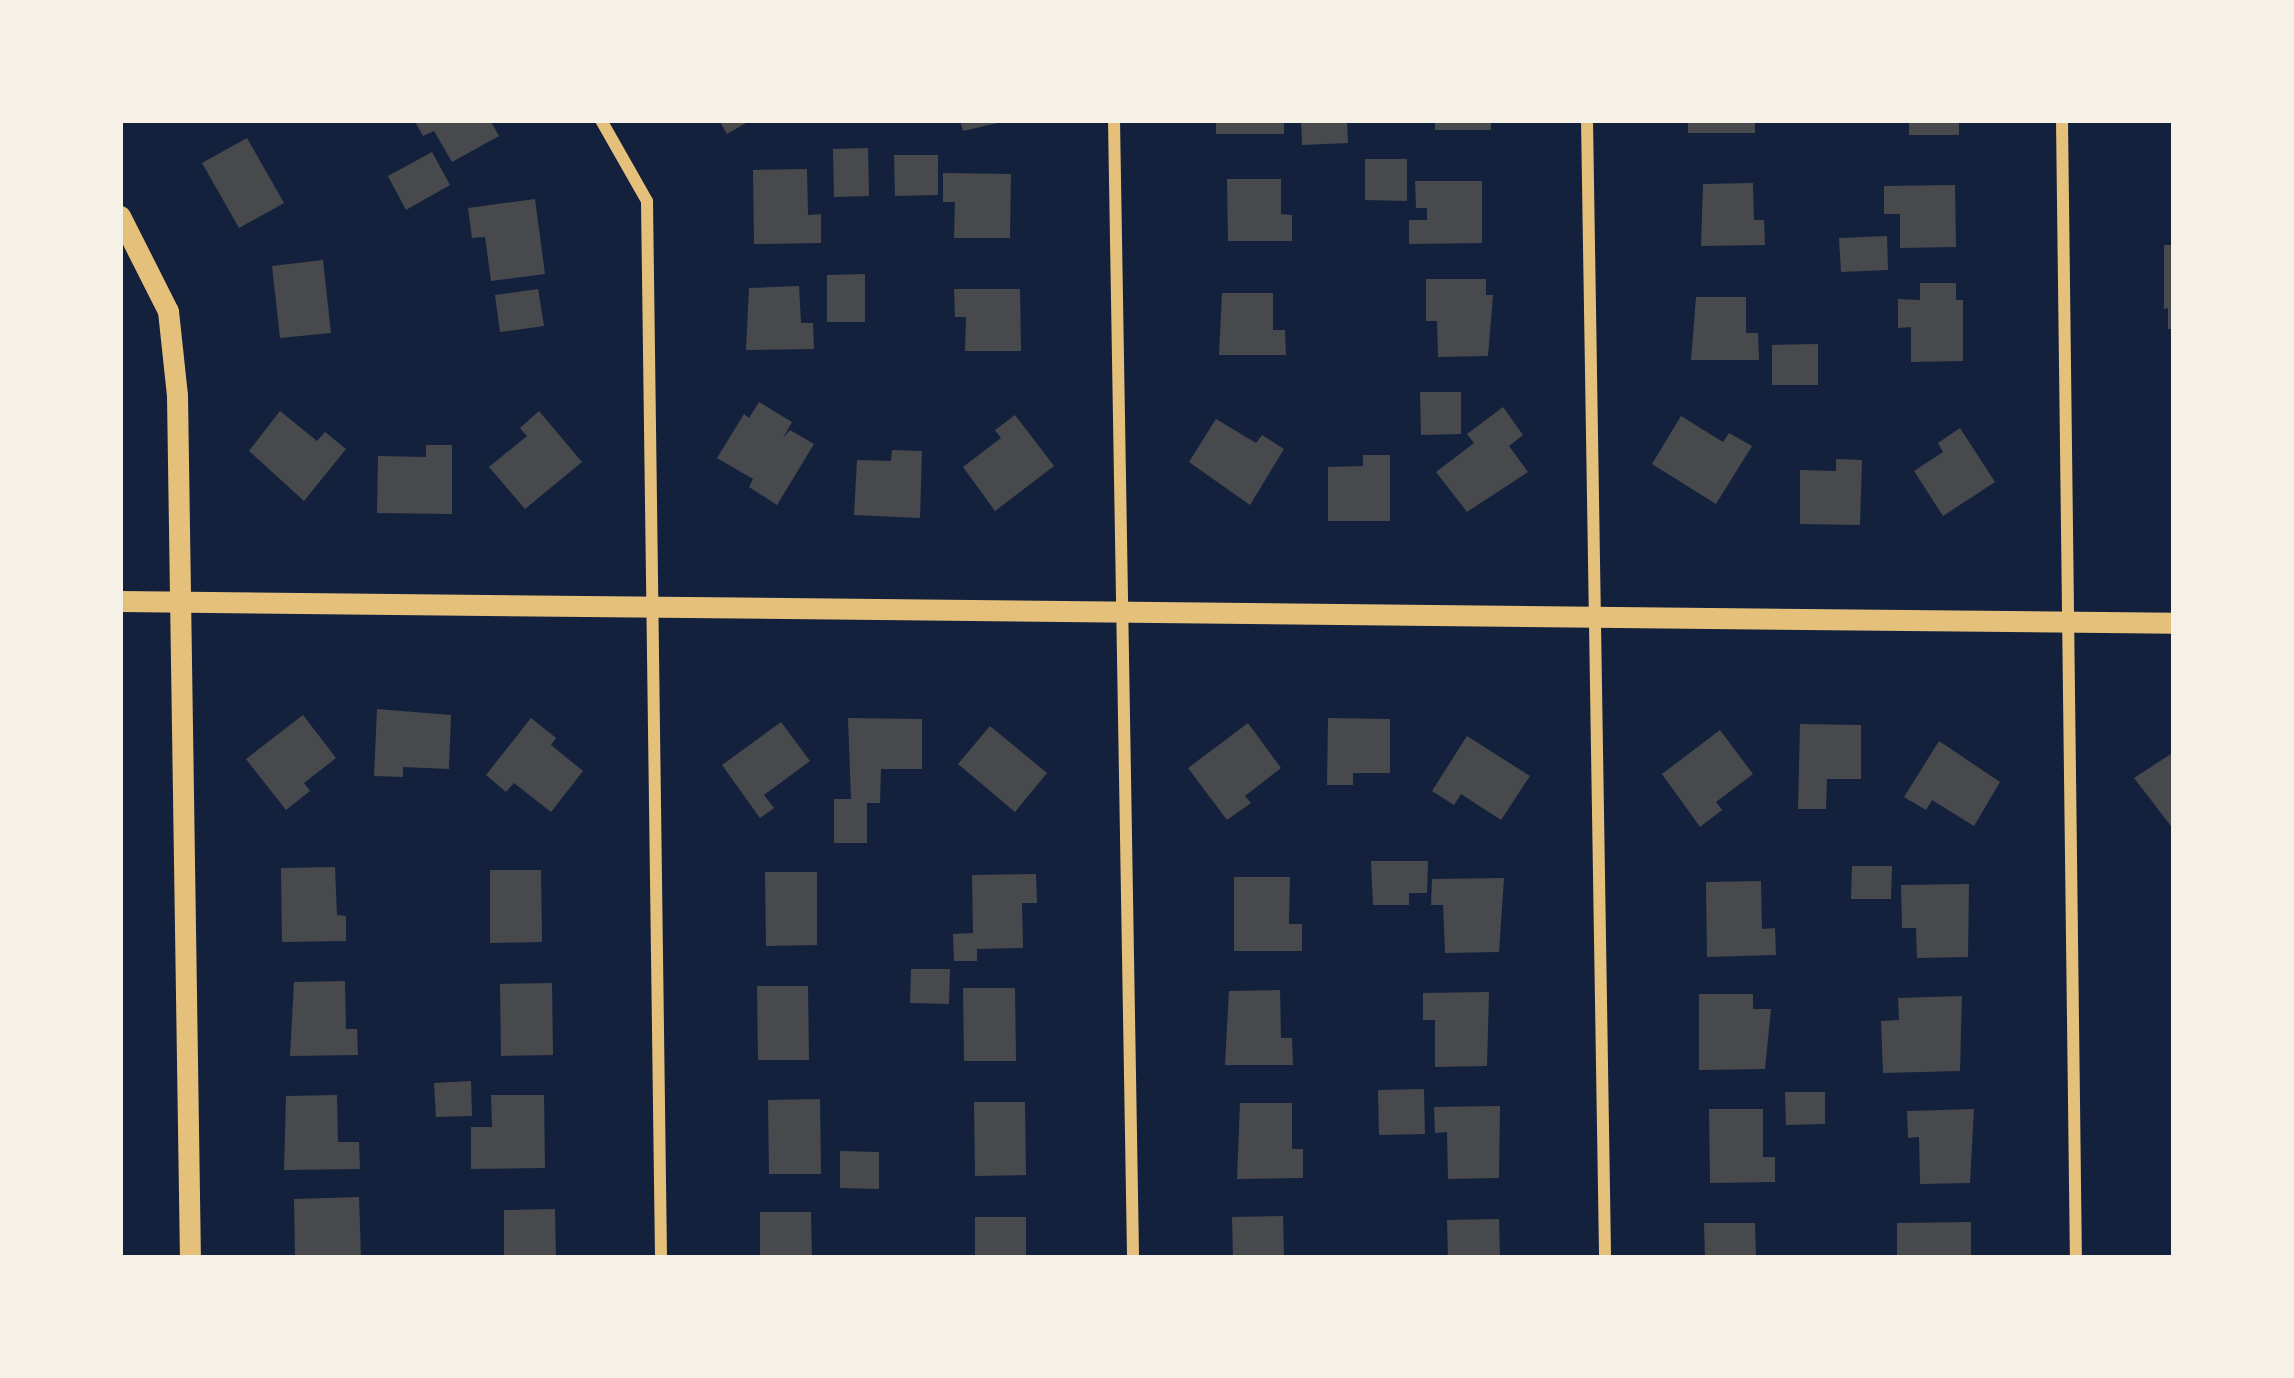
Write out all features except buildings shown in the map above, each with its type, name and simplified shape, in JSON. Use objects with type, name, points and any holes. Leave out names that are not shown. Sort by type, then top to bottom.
[{"type":"street","points":[[601,120],[647,201],[662,1258]]},
{"type":"street","points":[[1114,120],[1126,612],[1133,1258]]},
{"type":"street","points":[[1587,120],[1605,1258]]},
{"type":"street","points":[[2062,120],[2076,1258]]},
{"type":"street","points":[[120,216],[167,311],[177,395],[190,1258]]},
{"type":"street","points":[[120,601],[654,603],[2174,623]]}]
